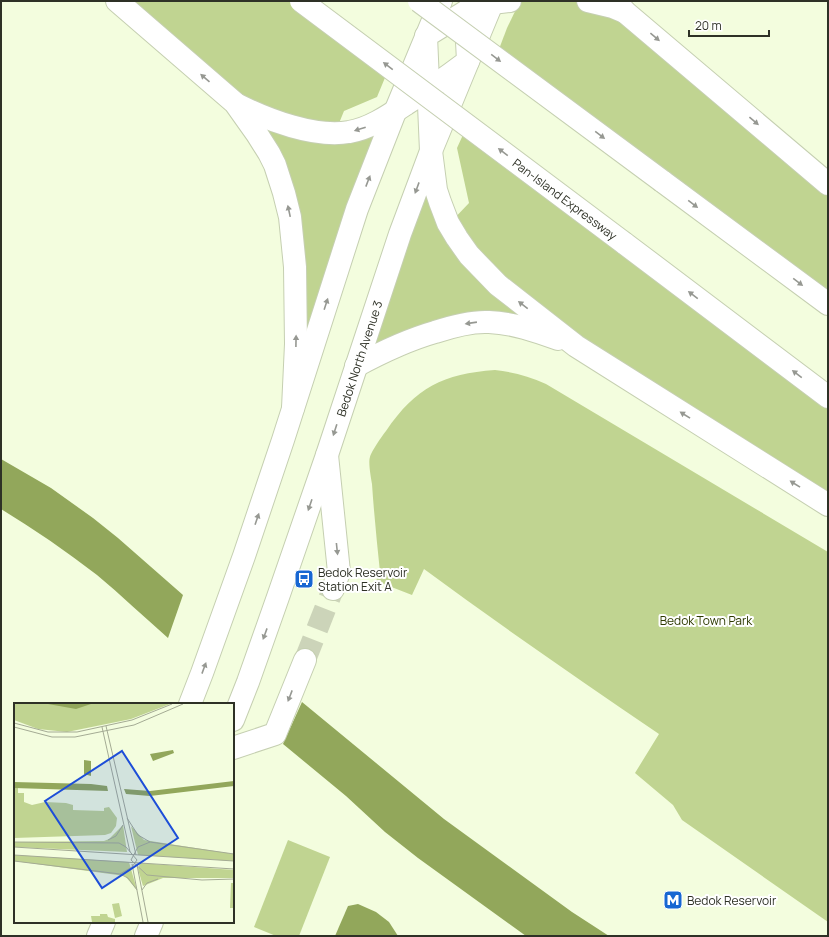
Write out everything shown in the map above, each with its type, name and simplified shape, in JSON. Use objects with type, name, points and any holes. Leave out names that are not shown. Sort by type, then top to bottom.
[{"type":"main road","points":[[117,1],[235,104],[269,153],[280,180],[290,217],[295,267],[296,344],[293,408]]},
{"type":"main road","name":"Pan-Island Expressway","points":[[301,1],[828,397]]},
{"type":"main road","points":[[419,1],[828,304]]},
{"type":"main road","points":[[190,703],[244,556],[281,447],[357,209],[441,1]]},
{"type":"main road","points":[[588,1],[621,6],[828,184]]},
{"type":"main road","points":[[426,36],[465,6],[499,2]]},
{"type":"main road","name":"Bedok North Avenue 3","points":[[234,717],[267,630],[400,234],[431,151],[468,61],[499,2]]},
{"type":"main road","points":[[235,104],[278,122],[303,129],[330,133],[342,133],[359,130],[370,126],[395,112],[468,61],[465,6]]},
{"type":"main road","points":[[426,36],[431,151],[434,177],[440,202],[448,223],[465,249],[498,285],[576,346],[828,505]]},
{"type":"main road","points":[[356,366],[395,346],[419,337],[456,326],[478,322],[514,325],[540,332],[576,346]]},
{"type":"main road","points":[[327,455],[339,572],[333,589]]},
{"type":"main road","points":[[234,748],[276,734],[305,660]]},
{"type":"main road","points":[[98,936],[104,923]]},
{"type":"main road","points":[[146,936],[152,923]]},
{"type":"green space","points":[[115,1],[299,1],[389,68],[377,97],[344,111],[335,133],[392,115],[294,401],[286,194],[239,108]]},
{"type":"green space","points":[[520,1],[582,1],[601,6],[828,185],[828,304],[496,57],[507,28]]},
{"type":"green space","points":[[467,126],[828,396],[828,504],[574,345],[501,322],[356,366],[431,152],[449,224],[469,203],[457,148]]},
{"type":"green space","name":"Bedok Town Park","points":[[495,370],[521,375],[546,384],[828,552],[828,922],[682,820],[673,805],[635,773],[659,734],[511,632],[424,569],[412,595],[376,581],[380,572],[369,466],[369,459],[372,452],[397,416],[408,403],[420,393],[446,379],[460,375]]},
{"type":"green space","points":[[288,840],[330,857],[299,936],[276,936],[254,927]]},
{"type":"shaded area","points":[[1,459],[51,488],[93,518],[183,595],[168,638],[115,590],[74,557],[26,524],[1,509]]},
{"type":"shaded area","points":[[302,702],[444,819],[572,912],[609,936],[526,936],[418,858],[385,832],[346,796],[283,744]]},
{"type":"shaded area","points":[[358,904],[376,912],[389,922],[398,936],[335,936],[348,906]]},
{"type":"tunnel","points":[[305,660],[333,589]]},
{"type":"place","name":"Bedok Reservoir Station Exit A","points":[[304,579]]},
{"type":"place","name":"Bedok Reservoir","points":[[673,900]]}]
